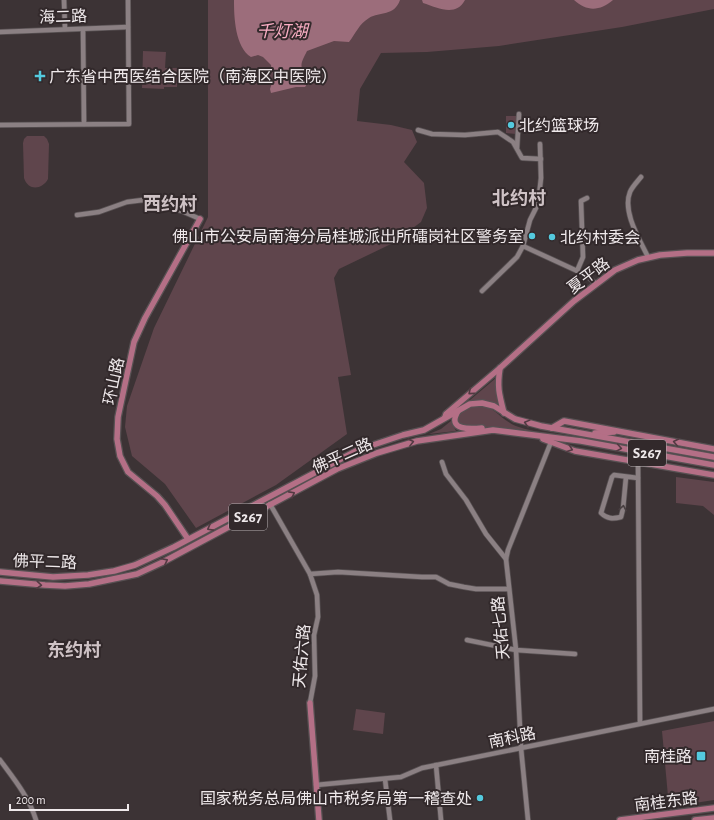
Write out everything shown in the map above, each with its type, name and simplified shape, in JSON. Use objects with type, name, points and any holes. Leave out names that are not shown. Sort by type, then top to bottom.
[{"type":"main road","name":"环山路","points":[[188,539],[165,505],[157,496],[128,472],[120,456],[117,439],[118,417],[134,342],[145,318],[200,219]]},
{"type":"main road","name":"夏平路","points":[[445,418],[446,414],[500,368],[574,301],[615,270],[648,257],[670,253],[714,253]]},
{"type":"main road","points":[[500,368],[498,385],[499,396],[504,413]]},
{"type":"main road","name":"佛平二路","points":[[0,572],[53,577],[88,575],[114,571],[134,565],[188,539],[358,450],[424,430],[470,404],[482,403],[494,406],[504,413]]},
{"type":"main road","points":[[459,410],[455,416],[455,422],[460,427],[464,429],[487,428],[493,430]]},
{"type":"main road","name":"S267","points":[[504,413],[520,421],[552,428],[714,457]]},
{"type":"main road","points":[[552,428],[564,421],[714,450]]},
{"type":"main road","points":[[572,431],[585,424]]},
{"type":"main road","name":"佛平二路","points":[[0,581],[45,586],[65,586],[89,584],[137,574],[163,562],[337,469],[396,446],[450,435],[493,430],[581,441],[714,465]]},
{"type":"main road","points":[[583,433],[624,432]]},
{"type":"main road","points":[[534,435],[575,451],[714,475]]},
{"type":"main road","name":"天佑六路","points":[[310,703],[319,820]]},
{"type":"main road","name":"南桂东路","points":[[620,820],[714,808]]},
{"type":"main road","name":"南桂东路","points":[[695,820],[714,818]]},
{"type":"street","points":[[64,0],[65,29]]},
{"type":"street","points":[[0,125],[129,124],[128,0]]},
{"type":"street","name":"海二路","points":[[0,32],[128,27]]},
{"type":"street","points":[[83,29],[84,124]]},
{"type":"street","points":[[519,114],[517,148],[519,155],[522,158],[541,159]]},
{"type":"street","points":[[418,130],[432,134],[464,135],[498,132],[508,137],[517,148]]},
{"type":"street","points":[[482,291],[517,257],[524,246],[530,220],[536,208],[539,196],[541,178],[540,144]]},
{"type":"street","points":[[641,177],[631,190],[628,198],[629,210],[631,222],[648,257]]},
{"type":"street","points":[[577,271],[583,256],[581,201],[587,198]]},
{"type":"street","points":[[77,215],[99,212],[127,202],[143,200],[182,210],[200,219]]},
{"type":"street","points":[[524,246],[586,275],[596,284]]},
{"type":"street","name":"天佑七路","points":[[528,820],[521,748],[516,650],[506,559],[508,550],[551,442]]},
{"type":"street","points":[[638,461],[640,723]]},
{"type":"street","points":[[442,462],[446,474],[466,500],[486,534],[506,559]]},
{"type":"street","points":[[626,477],[621,517],[606,518],[601,514],[612,477],[614,475],[638,478]]},
{"type":"street","name":"天佑六路","points":[[270,504],[310,574],[317,595],[318,617],[314,635],[315,676],[310,703]]},
{"type":"street","points":[[310,574],[344,572],[436,577],[449,584],[464,587],[509,589]]},
{"type":"street","points":[[467,640],[516,650],[575,654]]},
{"type":"street","name":"南科路","points":[[316,785],[402,777],[422,768],[714,709]]},
{"type":"street","points":[[0,760],[20,788],[33,810],[36,820]]},
{"type":"street","points":[[436,766],[441,820]]},
{"type":"street","points":[[385,778],[390,820]]},
{"type":"shaded area","points":[[208,0],[714,0],[714,9],[622,27],[499,46],[427,52],[381,53],[360,89],[357,121],[391,125],[412,130],[417,142],[404,162],[424,183],[427,208],[421,222],[391,244],[339,269],[334,278],[351,375],[338,377],[347,434],[276,485],[196,528],[165,484],[132,456],[125,427],[127,406],[154,328],[208,217]]},
{"type":"shaded area","points":[[143,51],[166,52],[165,68],[178,68],[177,87],[164,87],[164,89],[142,88]]},
{"type":"shaded area","name":"北约篮球场","points":[[506,116],[516,116],[516,134],[506,133]]},
{"type":"shaded area","points":[[27,136],[44,136],[49,144],[48,179],[45,183],[35,188],[29,185],[24,178],[23,143]]},
{"type":"shaded area","points":[[496,378],[496,394],[501,406],[485,400],[470,400]]},
{"type":"shaded area","points":[[481,405],[493,410],[512,424],[534,431],[496,427],[463,427],[457,422],[457,418],[461,411],[468,407]]},
{"type":"shaded area","points":[[451,421],[456,431],[429,434],[441,429]]},
{"type":"shaded area","points":[[676,477],[714,482],[714,515],[703,506],[676,503]]},
{"type":"shaded area","points":[[356,709],[385,713],[383,734],[353,730]]},
{"type":"shaded area","points":[[714,721],[714,800],[669,807],[662,731]]},
{"type":"water","name":"千灯湖","points":[[234,0],[400,0],[394,9],[366,20],[349,42],[334,41],[307,51],[302,63],[302,69],[311,78],[305,87],[296,87],[271,93],[270,89],[273,80],[271,65],[263,57],[258,55],[251,57],[242,46],[236,31]]},
{"type":"water","points":[[422,0],[465,0],[457,8],[446,10],[423,3]]},
{"type":"water","points":[[574,0],[613,0],[608,4],[594,9],[584,7]]},
{"type":"place","name":"广东省中西医结合医院（南海区中医院）","points":[[40,76]]},
{"type":"place","name":"北约篮球场","points":[[511,125]]},
{"type":"place","name":"佛山市公安局南海分局桂城派出所礌岗社区警务室","points":[[532,236]]},
{"type":"place","name":"北约村委会","points":[[552,237]]},
{"type":"place","name":"南桂路","points":[[701,756]]},
{"type":"place","name":"国家税务总局佛山市税务局第一稽查处","points":[[480,798]]},
{"type":"district","name":"北约村","points":[[519,198]]},
{"type":"district","name":"西约村","points":[[170,204]]},
{"type":"district","name":"东约村","points":[[74,650]]}]
